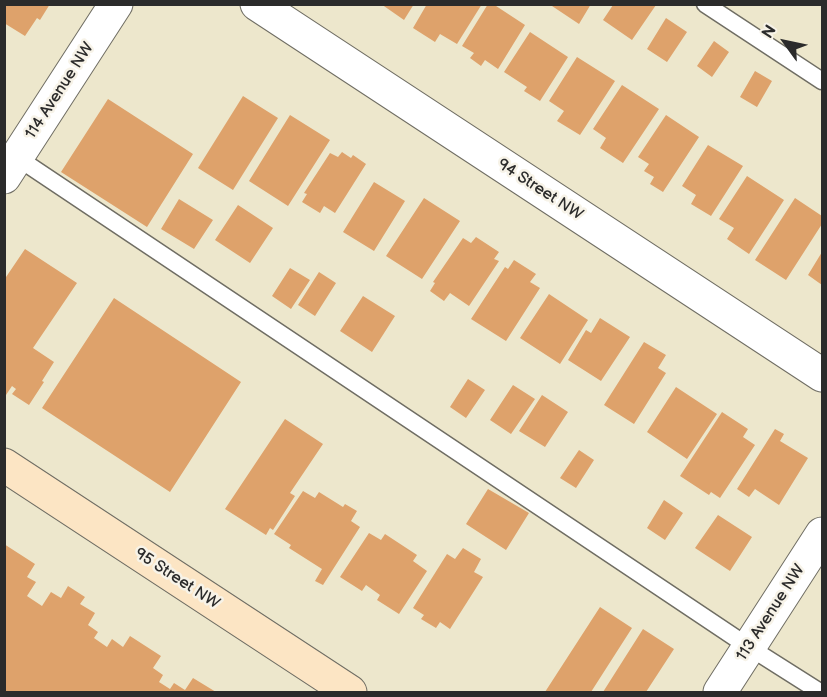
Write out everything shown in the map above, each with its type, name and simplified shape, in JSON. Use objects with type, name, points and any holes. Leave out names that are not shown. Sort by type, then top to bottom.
[{"type":"street","name":"114 Avenue NW","points":[[9,161],[116,4]]},
{"type":"street","name":"94 Street NW","points":[[257,4],[822,375]]},
{"type":"street","name":"95 Street NW","points":[[4,465],[350,693]]},
{"type":"street","name":"113 Avenue NW","points":[[720,693],[822,534]]},
{"type":"lane","points":[[705,4],[822,81]]},
{"type":"lane","points":[[9,161],[820,693]]},
{"type":"building","points":[[4,4],[50,4],[40,20],[37,18],[25,36],[4,23]]},
{"type":"building","points":[[381,4],[414,4],[404,20]]},
{"type":"building","points":[[427,4],[482,4],[457,44],[440,34],[435,42],[413,28]]},
{"type":"building","points":[[488,4],[493,4],[525,25],[498,69],[485,60],[481,66],[470,58],[474,53],[462,46]]},
{"type":"building","points":[[549,4],[591,4],[579,24]]},
{"type":"building","points":[[613,5],[656,5],[632,40],[603,20]]},
{"type":"building","points":[[666,18],[687,32],[667,62],[647,49]]},
{"type":"building","points":[[530,32],[568,57],[540,101],[524,91],[527,87],[504,72]]},
{"type":"building","points":[[714,41],[729,52],[712,77],[697,66]]},
{"type":"building","points":[[577,57],[615,81],[580,135],[557,121],[564,111],[549,101]]},
{"type":"building","points":[[755,71],[772,81],[757,107],[740,97]]},
{"type":"building","points":[[622,85],[659,109],[623,163],[600,148],[606,138],[593,129]]},
{"type":"building","points":[[243,96],[278,118],[233,190],[198,168]]},
{"type":"building","points":[[108,99],[193,154],[147,227],[61,172]]},
{"type":"building","points":[[290,115],[330,140],[288,206],[249,181]]},
{"type":"building","points":[[666,115],[699,137],[663,192],[650,184],[654,177],[644,171],[649,164],[638,157]]},
{"type":"building","points":[[708,145],[743,166],[711,216],[691,204],[696,195],[682,186]]},
{"type":"building","points":[[342,152],[351,158],[353,155],[366,164],[335,213],[324,206],[320,213],[302,202],[307,194],[304,193],[330,153],[338,157]]},
{"type":"building","points":[[747,176],[784,200],[749,254],[727,239],[734,228],[719,219]]},
{"type":"building","points":[[374,182],[405,201],[374,251],[343,232]]},
{"type":"building","points":[[424,198],[460,221],[422,279],[386,256]]},
{"type":"building","points":[[795,198],[822,216],[822,224],[786,280],[755,260]]},
{"type":"building","points":[[179,199],[213,220],[194,249],[161,229]]},
{"type":"building","points":[[238,205],[273,228],[250,263],[215,240]]},
{"type":"building","points":[[476,237],[499,252],[494,259],[499,261],[469,306],[450,293],[444,301],[430,291],[435,283],[433,282],[463,238],[471,243]]},
{"type":"building","points":[[25,249],[77,283],[33,348],[54,362],[29,405],[12,394],[16,389],[12,386],[4,398],[4,280]]},
{"type":"building","points":[[822,252],[822,285],[808,275]]},
{"type":"building","points":[[514,260],[536,274],[530,282],[540,288],[506,341],[471,319],[505,267],[508,269]]},
{"type":"building","points":[[290,268],[310,280],[291,309],[272,296]]},
{"type":"building","points":[[319,272],[336,283],[315,316],[298,305]]},
{"type":"building","points":[[549,294],[588,320],[560,364],[520,338]]},
{"type":"building","points":[[363,296],[395,316],[372,352],[340,331]]},
{"type":"building","points":[[114,298],[241,382],[170,492],[42,408]]},
{"type":"building","points":[[600,318],[630,337],[601,381],[568,360],[586,330],[591,333]]},
{"type":"building","points":[[644,342],[666,355],[658,368],[666,373],[634,424],[604,405]]},
{"type":"building","points":[[468,379],[485,390],[466,418],[450,407]]},
{"type":"building","points":[[513,385],[535,399],[511,434],[490,420]]},
{"type":"building","points":[[676,387],[717,414],[687,459],[647,432]]},
{"type":"building","points":[[542,395],[568,412],[545,447],[519,431]]},
{"type":"building","points":[[722,412],[748,429],[743,437],[755,445],[720,498],[711,492],[709,495],[680,476]]},
{"type":"building","points":[[285,419],[323,444],[290,493],[295,496],[273,530],[270,528],[266,535],[225,509]]},
{"type":"building","points":[[775,429],[784,434],[780,441],[808,458],[779,505],[755,489],[749,497],[737,489]]},
{"type":"building","points":[[579,450],[594,460],[576,488],[560,478]]},
{"type":"building","points":[[488,489],[529,513],[506,550],[466,524]]},
{"type":"building","points":[[303,491],[315,498],[319,492],[343,507],[345,504],[357,511],[351,521],[360,527],[323,585],[315,581],[322,569],[289,548],[291,545],[274,534]]},
{"type":"building","points":[[664,500],[683,513],[665,540],[647,528]]},
{"type":"building","points":[[718,515],[752,537],[730,571],[695,548]]},
{"type":"building","points":[[369,533],[381,540],[385,534],[417,555],[413,561],[427,571],[399,614],[377,600],[380,595],[366,585],[362,591],[340,577]]},
{"type":"building","points":[[4,544],[35,564],[27,577],[36,582],[27,596],[42,606],[51,592],[61,598],[68,586],[85,597],[80,604],[95,613],[88,625],[98,632],[94,638],[107,647],[112,639],[123,647],[130,636],[161,656],[153,668],[163,675],[159,682],[170,689],[174,683],[185,690],[193,678],[216,692],[4,692]]},
{"type":"building","points":[[463,548],[481,559],[474,572],[483,577],[450,629],[440,622],[436,628],[421,619],[424,615],[413,608],[447,554],[455,559]]},
{"type":"building","points":[[600,607],[632,628],[591,692],[545,692]]},
{"type":"building","points":[[643,629],[674,649],[646,692],[603,692]]}]
